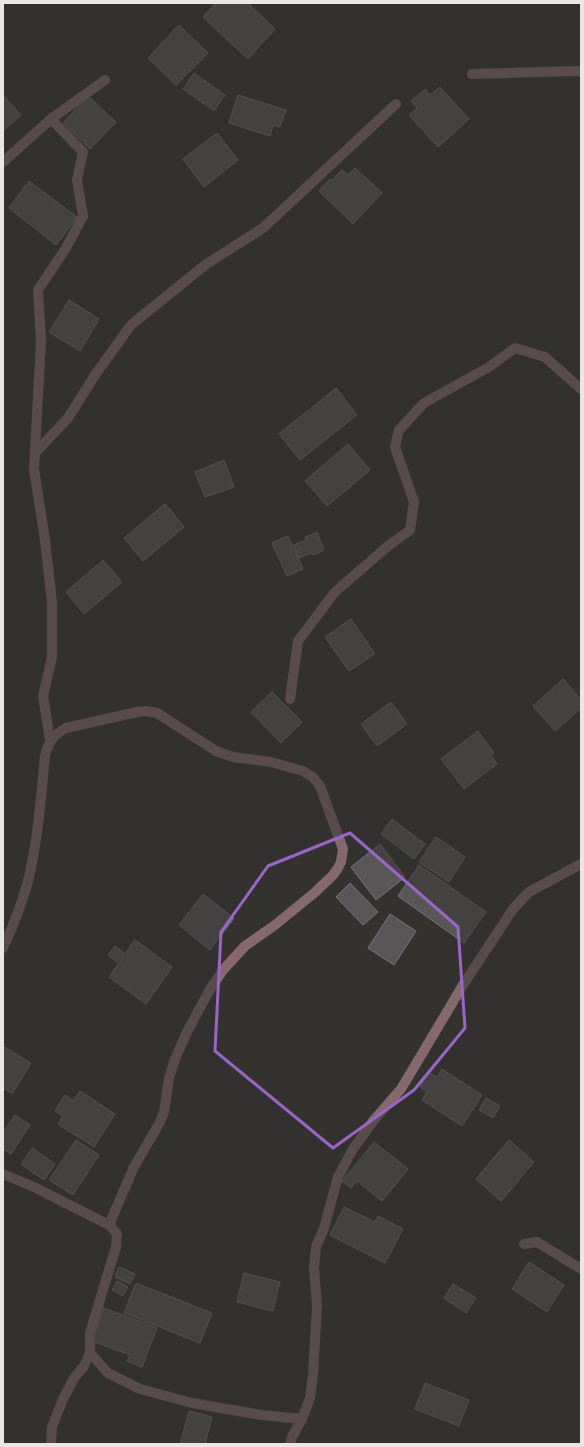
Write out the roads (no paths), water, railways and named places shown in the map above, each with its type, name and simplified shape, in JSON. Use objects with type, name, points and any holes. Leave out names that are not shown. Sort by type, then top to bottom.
[{"type":"street","points":[[472,74],[581,72]]},
{"type":"street","points":[[3,162],[51,119],[105,80]]},
{"type":"street","points":[[35,453],[68,418],[94,375],[131,325],[205,265],[263,228],[396,104]]},
{"type":"street","points":[[3,948],[28,881],[45,756],[50,740],[43,696],[52,657],[52,603],[45,540],[34,469],[41,341],[38,290],[66,248],[83,216],[77,180],[83,152],[51,119]]},
{"type":"street","points":[[290,699],[298,641],[335,592],[388,546],[410,530],[414,502],[395,447],[399,430],[424,403],[489,367],[515,348],[545,357],[581,389]]},
{"type":"street","points":[[50,740],[57,733],[66,728],[146,710],[157,713],[216,751],[233,756],[271,762],[303,771],[313,777],[320,786],[343,849],[341,862],[333,875],[319,889],[275,925],[245,946],[223,970],[209,991],[187,1032],[175,1059],[169,1078],[164,1112],[160,1122],[133,1169],[109,1225]]},
{"type":"street","points":[[290,1444],[310,1398],[313,1375],[317,1306],[314,1268],[316,1247],[324,1228],[338,1177],[353,1149],[374,1120],[401,1088],[463,985],[513,909],[529,892],[581,864]]},
{"type":"street","points":[[3,1174],[34,1187],[109,1225],[117,1234],[116,1247],[90,1333],[90,1352],[84,1366],[74,1378],[63,1400],[52,1427],[51,1444]]},
{"type":"street","points":[[524,1244],[537,1242],[581,1268]]},
{"type":"street","points":[[90,1352],[108,1373],[140,1389],[200,1404],[261,1415],[302,1418]]}]
